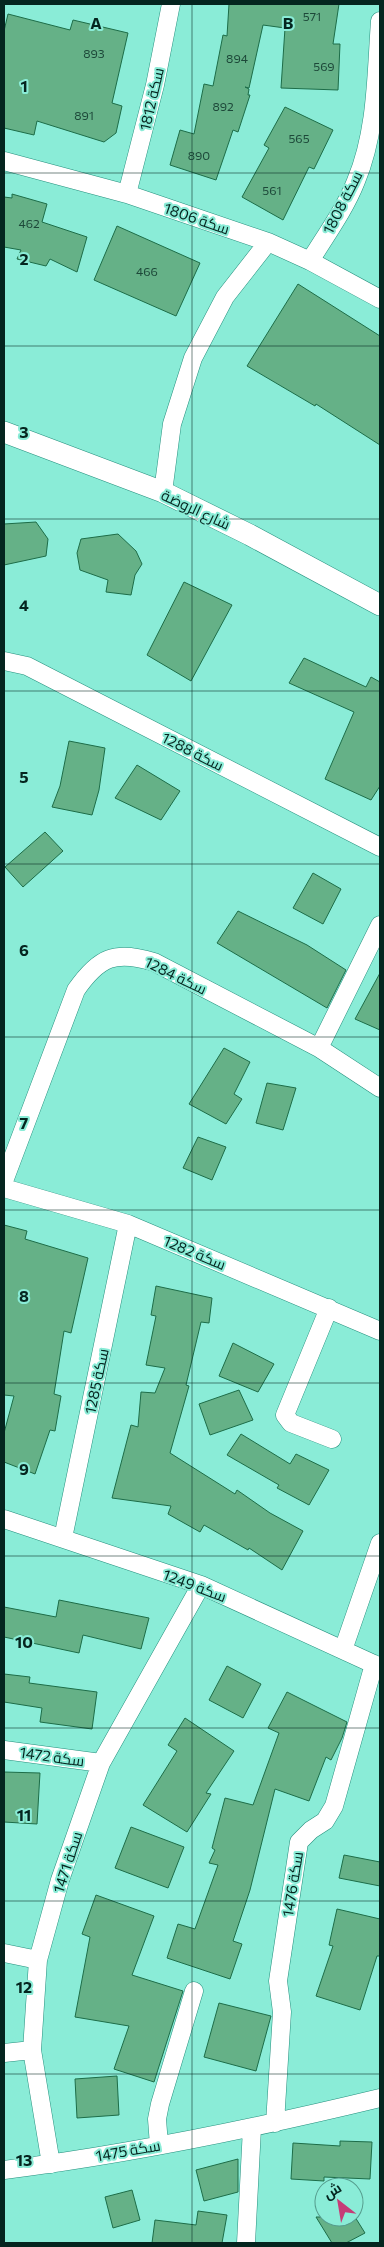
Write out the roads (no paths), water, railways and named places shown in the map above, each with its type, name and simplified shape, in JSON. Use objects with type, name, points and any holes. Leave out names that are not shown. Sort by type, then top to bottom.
[{"type":"main road","name":"شارع الروضة","points":[[4,432],[163,492],[250,535],[380,605]]},
{"type":"street","name":"سكة 1812","points":[[127,194],[155,85],[171,4]]},
{"type":"street","name":"سكة 1808","points":[[310,261],[356,181],[365,153],[373,119],[380,21]]},
{"type":"street","name":"سكة 1806","points":[[4,161],[127,194],[268,242],[310,261],[380,299]]},
{"type":"street","points":[[163,492],[172,424],[193,358],[225,297],[268,242]]},
{"type":"street","name":"سكة 1288","points":[[4,661],[28,666],[380,847]]},
{"type":"street","points":[[320,1048],[380,925]]},
{"type":"street","name":"سكة 1284","points":[[4,1181],[76,990],[90,969],[111,957],[134,956],[154,962],[320,1048],[380,1088]]},
{"type":"street","name":"سكة 1282","points":[[4,1188],[128,1224],[380,1331]]},
{"type":"street","name":"سكة 1285","points":[[63,1538],[128,1224]]},
{"type":"street","points":[[329,1308],[285,1415],[291,1423],[332,1439]]},
{"type":"street","name":"سكة 1249","points":[[4,1519],[201,1585],[377,1665]]},
{"type":"street","points":[[343,1650],[380,1543]]},
{"type":"street","name":"سكة 1471","points":[[51,2164],[32,2050],[38,1960],[60,1880],[101,1763],[201,1585]]},
{"type":"street","name":"سكة 1476","points":[[275,2124],[282,2012],[278,1981],[299,1842],[311,1830],[325,1821],[334,1806],[377,1665]]},
{"type":"street","name":"سكة 1472","points":[[4,1750],[101,1763]]},
{"type":"street","points":[[4,1953],[38,1960]]},
{"type":"street","points":[[159,2145],[157,2124],[160,2104],[194,1991]]},
{"type":"street","points":[[4,2053],[32,2050]]},
{"type":"street","name":"سكة 1475","points":[[4,2170],[51,2164],[275,2124],[380,2098]]},
{"type":"street","points":[[246,2243],[252,2128]]}]
